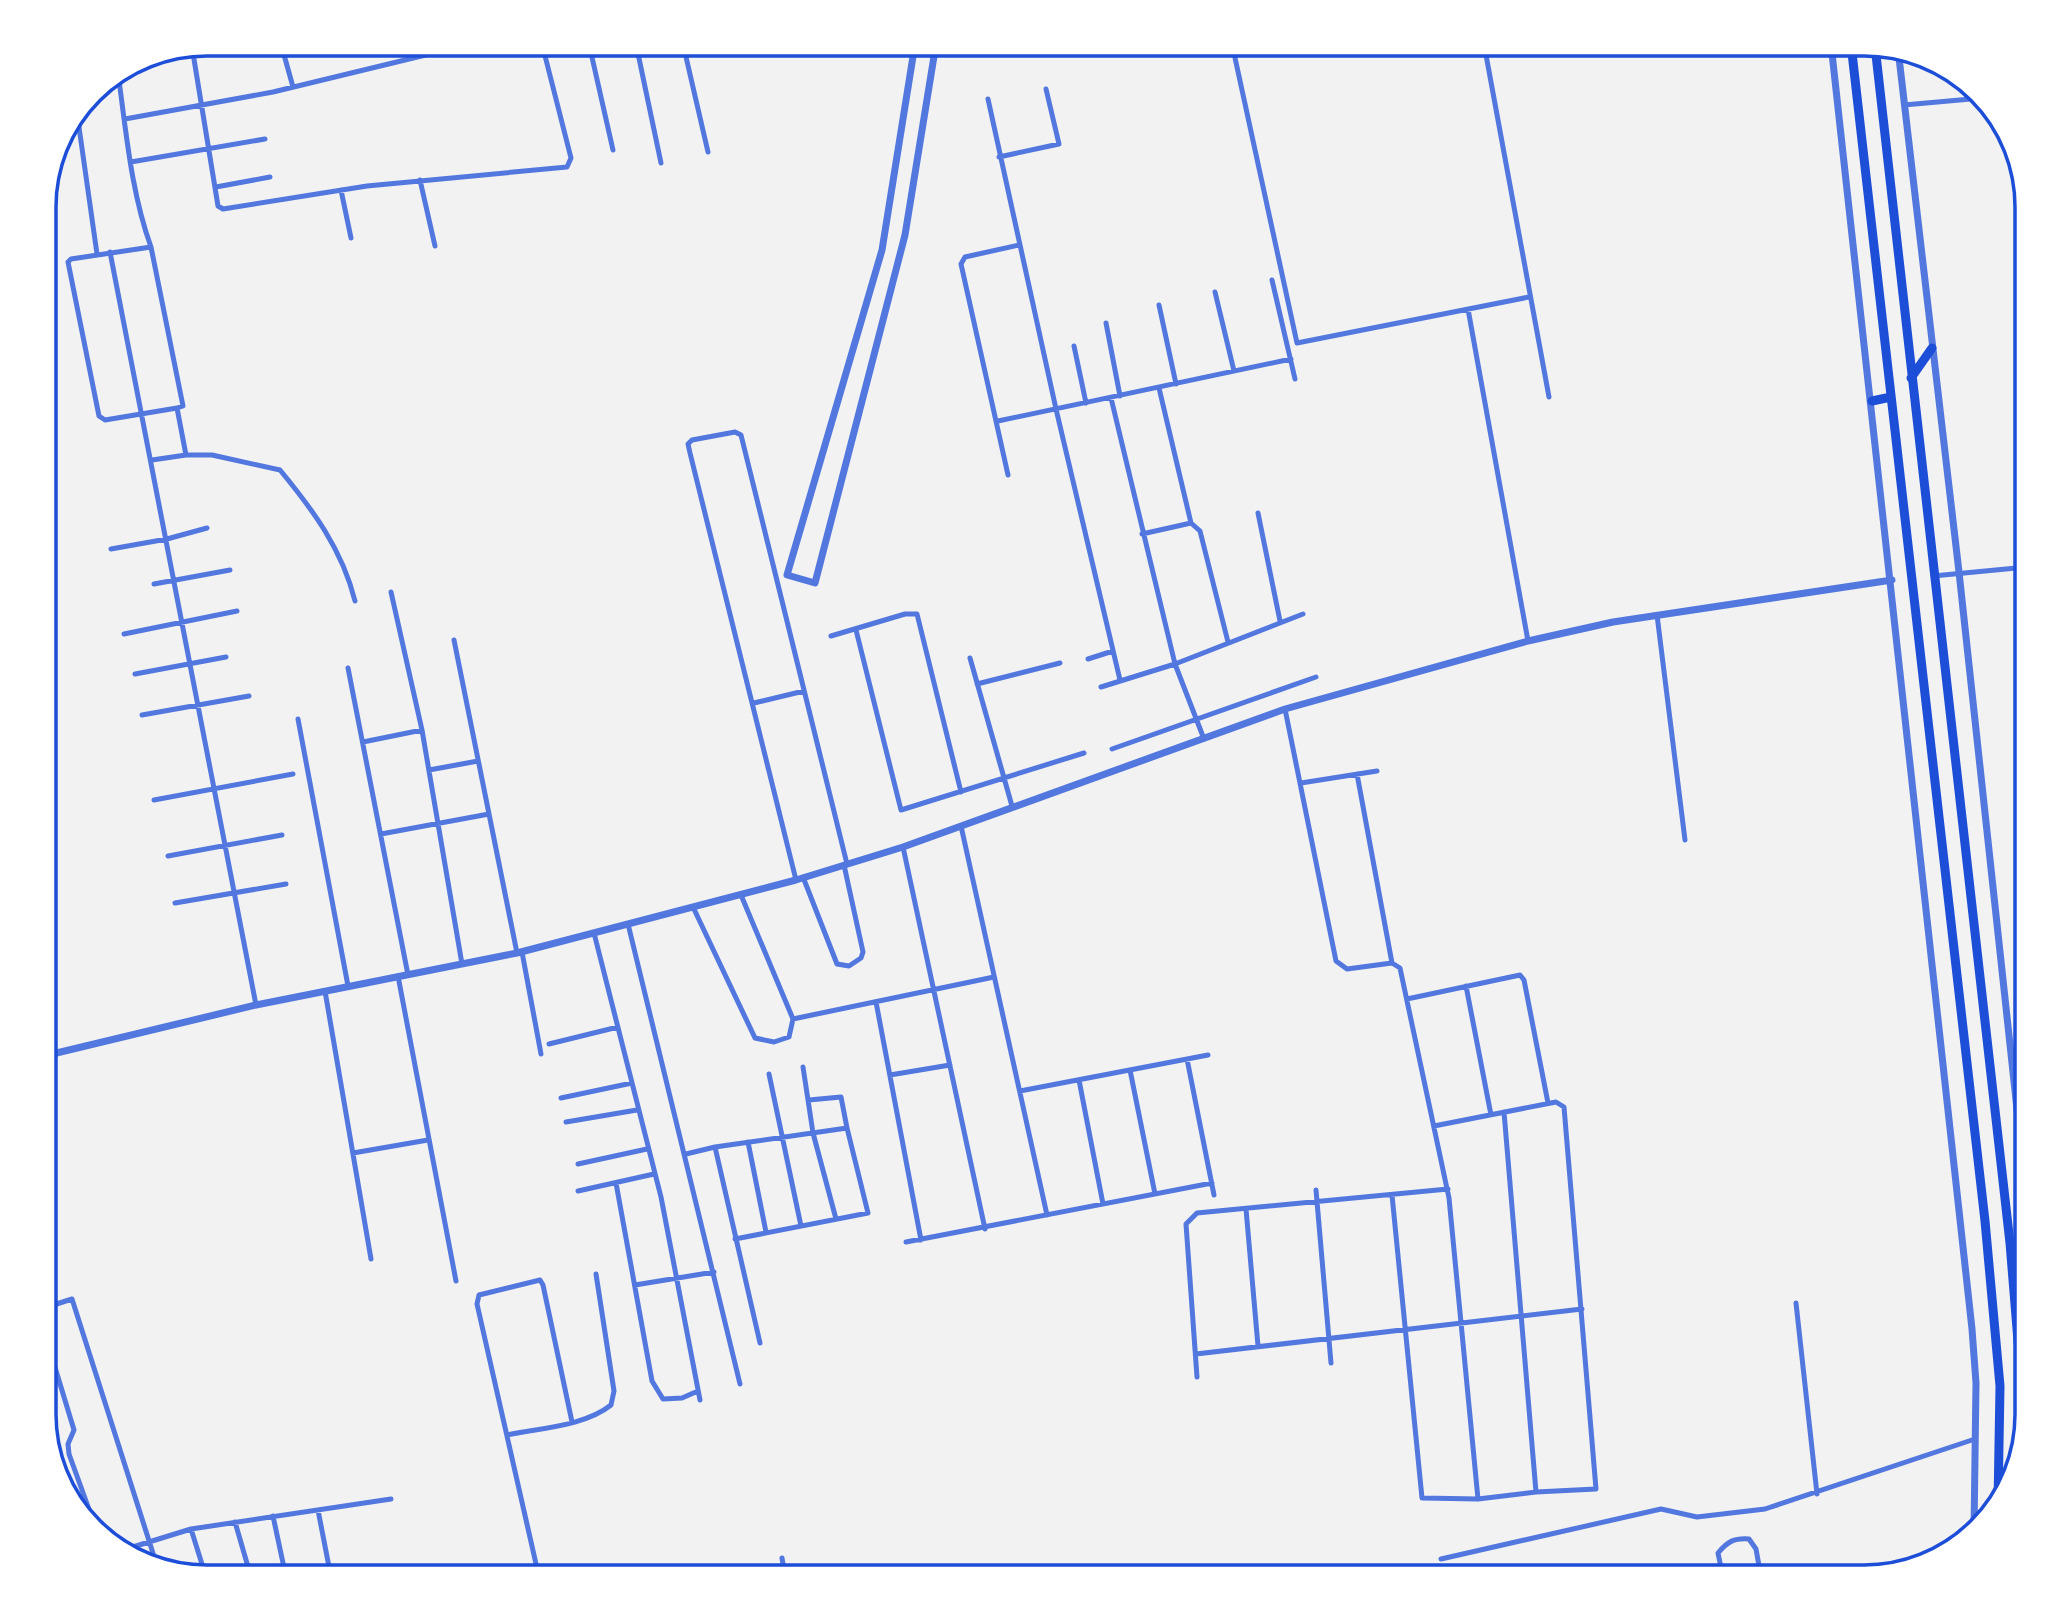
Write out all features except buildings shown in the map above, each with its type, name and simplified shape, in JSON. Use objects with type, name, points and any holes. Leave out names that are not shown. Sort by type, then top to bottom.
[{"type":"highway","points":[[1852,56],[1985,1221],[2000,1387],[1998,1483]]},
{"type":"highway","points":[[1876,57],[2007,1218],[2015,1309]]},
{"type":"highway","points":[[1911,378],[1931,348]]},
{"type":"highway","points":[[1872,401],[1891,397]]},
{"type":"street","points":[[286,56],[293,88]]},
{"type":"street","points":[[125,119],[202,107],[293,88],[422,56]]},
{"type":"street","points":[[194,57],[218,206],[223,209],[420,180],[560,169],[571,163],[545,56]]},
{"type":"street","points":[[592,56],[613,150]]},
{"type":"street","points":[[639,56],[661,163]]},
{"type":"street","points":[[686,56],[708,152]]},
{"type":"street","points":[[913,56],[882,250],[787,575],[816,583],[905,234],[934,56]]},
{"type":"street","points":[[1235,56],[1297,343],[1529,297]]},
{"type":"street","points":[[1486,56],[1549,397]]},
{"type":"street","points":[[1832,56],[1892,580],[1905,726],[1972,1329],[1975,1517]]},
{"type":"street","points":[[1899,60],[2015,1079]]},
{"type":"street","points":[[120,84],[131,162],[151,247],[183,406],[105,419],[99,416],[68,261],[151,247]]},
{"type":"street","points":[[999,157],[1059,144],[1046,89]]},
{"type":"street","points":[[988,99],[1056,409],[1120,680]]},
{"type":"street","points":[[1903,105],[1970,99]]},
{"type":"street","points":[[79,126],[97,254]]},
{"type":"street","points":[[131,162],[265,139]]},
{"type":"street","points":[[216,187],[270,177]]},
{"type":"street","points":[[420,180],[435,246]]},
{"type":"street","points":[[341,190],[351,238]]},
{"type":"street","points":[[1008,475],[961,264],[965,257],[1019,245]]},
{"type":"street","points":[[110,252],[256,1005]]},
{"type":"street","points":[[1272,280],[1295,379]]},
{"type":"street","points":[[1215,292],[1234,371]]},
{"type":"street","points":[[1159,305],[1176,384]]},
{"type":"street","points":[[1468,309],[1528,641]]},
{"type":"street","points":[[1106,323],[1120,396]]},
{"type":"street","points":[[1074,346],[1086,403]]},
{"type":"street","points":[[998,421],[1291,359]]},
{"type":"street","points":[[1159,388],[1191,523],[1200,531],[1228,642]]},
{"type":"street","points":[[1111,398],[1175,664],[1204,739]]},
{"type":"street","points":[[177,408],[186,455]]},
{"type":"street","points":[[735,432],[741,435],[804,691],[863,952],[861,958],[849,965],[837,964],[800,878],[690,453],[688,444],[692,440],[735,432]]},
{"type":"street","points":[[152,460],[212,454],[280,470],[333,542],[348,573],[355,601]]},
{"type":"street","points":[[1258,513],[1280,621]]},
{"type":"street","points":[[1142,534],[1191,523]]},
{"type":"street","points":[[111,549],[167,539],[207,528]]},
{"type":"street","points":[[1933,576],[2015,568]]},
{"type":"street","points":[[154,584],[230,570]]},
{"type":"street","points":[[56,1053],[256,1005],[520,953],[741,895],[903,847],[1286,709],[1528,641],[1657,615],[1892,580]]},
{"type":"street","points":[[391,592],[422,730],[462,964]]},
{"type":"street","points":[[124,634],[237,611]]},
{"type":"street","points":[[831,636],[905,614],[917,614],[961,792]]},
{"type":"street","points":[[1101,687],[1175,664],[1303,614]]},
{"type":"street","points":[[1657,615],[1685,840]]},
{"type":"street","points":[[856,630],[901,810],[1084,753]]},
{"type":"street","points":[[454,640],[541,1054]]},
{"type":"street","points":[[1088,659],[1113,651]]},
{"type":"street","points":[[135,674],[226,657]]},
{"type":"street","points":[[970,658],[1012,806]]},
{"type":"street","points":[[977,684],[1060,663]]},
{"type":"street","points":[[348,668],[408,975]]},
{"type":"street","points":[[1112,749],[1316,677]]},
{"type":"street","points":[[754,703],[804,691]]},
{"type":"street","points":[[142,715],[249,696]]},
{"type":"street","points":[[1286,709],[1336,961],[1339,966],[1356,970],[1392,963],[1400,968],[1448,1189],[1478,1499]]},
{"type":"street","points":[[298,719],[348,986]]},
{"type":"street","points":[[362,742],[422,730]]},
{"type":"street","points":[[429,770],[478,761]]},
{"type":"street","points":[[1301,783],[1377,771]]},
{"type":"street","points":[[155,800],[293,774]]},
{"type":"street","points":[[1357,774],[1392,963]]},
{"type":"street","points":[[381,834],[489,814]]},
{"type":"street","points":[[961,826],[1047,1216]]},
{"type":"street","points":[[168,856],[282,835]]},
{"type":"street","points":[[903,847],[985,1229]]},
{"type":"street","points":[[175,903],[286,884]]},
{"type":"street","points":[[694,907],[755,1038],[765,1042],[789,1037],[793,1019],[741,895]]},
{"type":"street","points":[[628,924],[740,1384]]},
{"type":"street","points":[[594,933],[654,1174],[700,1400]]},
{"type":"street","points":[[1407,999],[1520,975],[1524,980],[1549,1103]]},
{"type":"street","points":[[398,976],[456,1282]]},
{"type":"street","points":[[793,1019],[994,976]]},
{"type":"street","points":[[1466,986],[1491,1115]]},
{"type":"street","points":[[325,991],[371,1259]]},
{"type":"street","points":[[876,1002],[921,1240]]},
{"type":"street","points":[[549,1044],[618,1027]]},
{"type":"street","points":[[1020,1091],[1208,1055]]},
{"type":"street","points":[[1187,1059],[1214,1195]]},
{"type":"street","points":[[890,1075],[950,1065]]},
{"type":"street","points":[[803,1067],[813,1133],[836,1219]]},
{"type":"street","points":[[1130,1070],[1155,1194]]},
{"type":"street","points":[[769,1074],[801,1226]]},
{"type":"street","points":[[1079,1080],[1103,1204]]},
{"type":"street","points":[[561,1098],[632,1083]]},
{"type":"street","points":[[734,1239],[868,1213],[841,1097],[808,1100]]},
{"type":"street","points":[[1392,1195],[1419,1493],[1425,1499],[1478,1499],[1596,1489],[1564,1107],[1561,1103],[1549,1103],[1434,1126]]},
{"type":"street","points":[[566,1122],[638,1110]]},
{"type":"street","points":[[1504,1112],[1536,1492]]},
{"type":"street","points":[[686,1154],[715,1147],[847,1128]]},
{"type":"street","points":[[353,1153],[428,1140]]},
{"type":"street","points":[[748,1142],[766,1233]]},
{"type":"street","points":[[715,1147],[760,1343]]},
{"type":"street","points":[[578,1164],[647,1149]]},
{"type":"street","points":[[578,1191],[654,1174]]},
{"type":"street","points":[[616,1183],[652,1381],[659,1396],[672,1400],[698,1391]]},
{"type":"street","points":[[906,1242],[985,1229],[1212,1183]]},
{"type":"street","points":[[1197,1377],[1186,1224],[1197,1213],[1448,1189]]},
{"type":"street","points":[[1316,1191],[1331,1363]]},
{"type":"street","points":[[1246,1209],[1258,1346]]},
{"type":"street","points":[[635,1285],[714,1272]]},
{"type":"street","points":[[507,1435],[572,1422],[601,1413],[611,1405],[614,1391],[596,1274]]},
{"type":"street","points":[[536,1565],[477,1298],[479,1295],[540,1280],[572,1422]]},
{"type":"street","points":[[56,1304],[72,1299],[154,1556]]},
{"type":"street","points":[[1796,1303],[1817,1494]]},
{"type":"street","points":[[1196,1354],[1582,1309]]},
{"type":"street","points":[[56,1371],[74,1430],[68,1444],[69,1454],[89,1508]]},
{"type":"street","points":[[1441,1559],[1661,1509],[1706,1516],[1765,1510],[1975,1439]]},
{"type":"street","points":[[134,1546],[191,1529],[391,1499]]},
{"type":"street","points":[[317,1510],[328,1565]]},
{"type":"street","points":[[274,1516],[284,1565]]},
{"type":"street","points":[[235,1522],[248,1565]]},
{"type":"street","points":[[191,1529],[202,1565]]},
{"type":"street","points":[[1720,1565],[1718,1553],[1726,1543],[1735,1538],[1749,1539],[1756,1549],[1759,1565]]},
{"type":"street","points":[[782,1558],[783,1565]]}]
